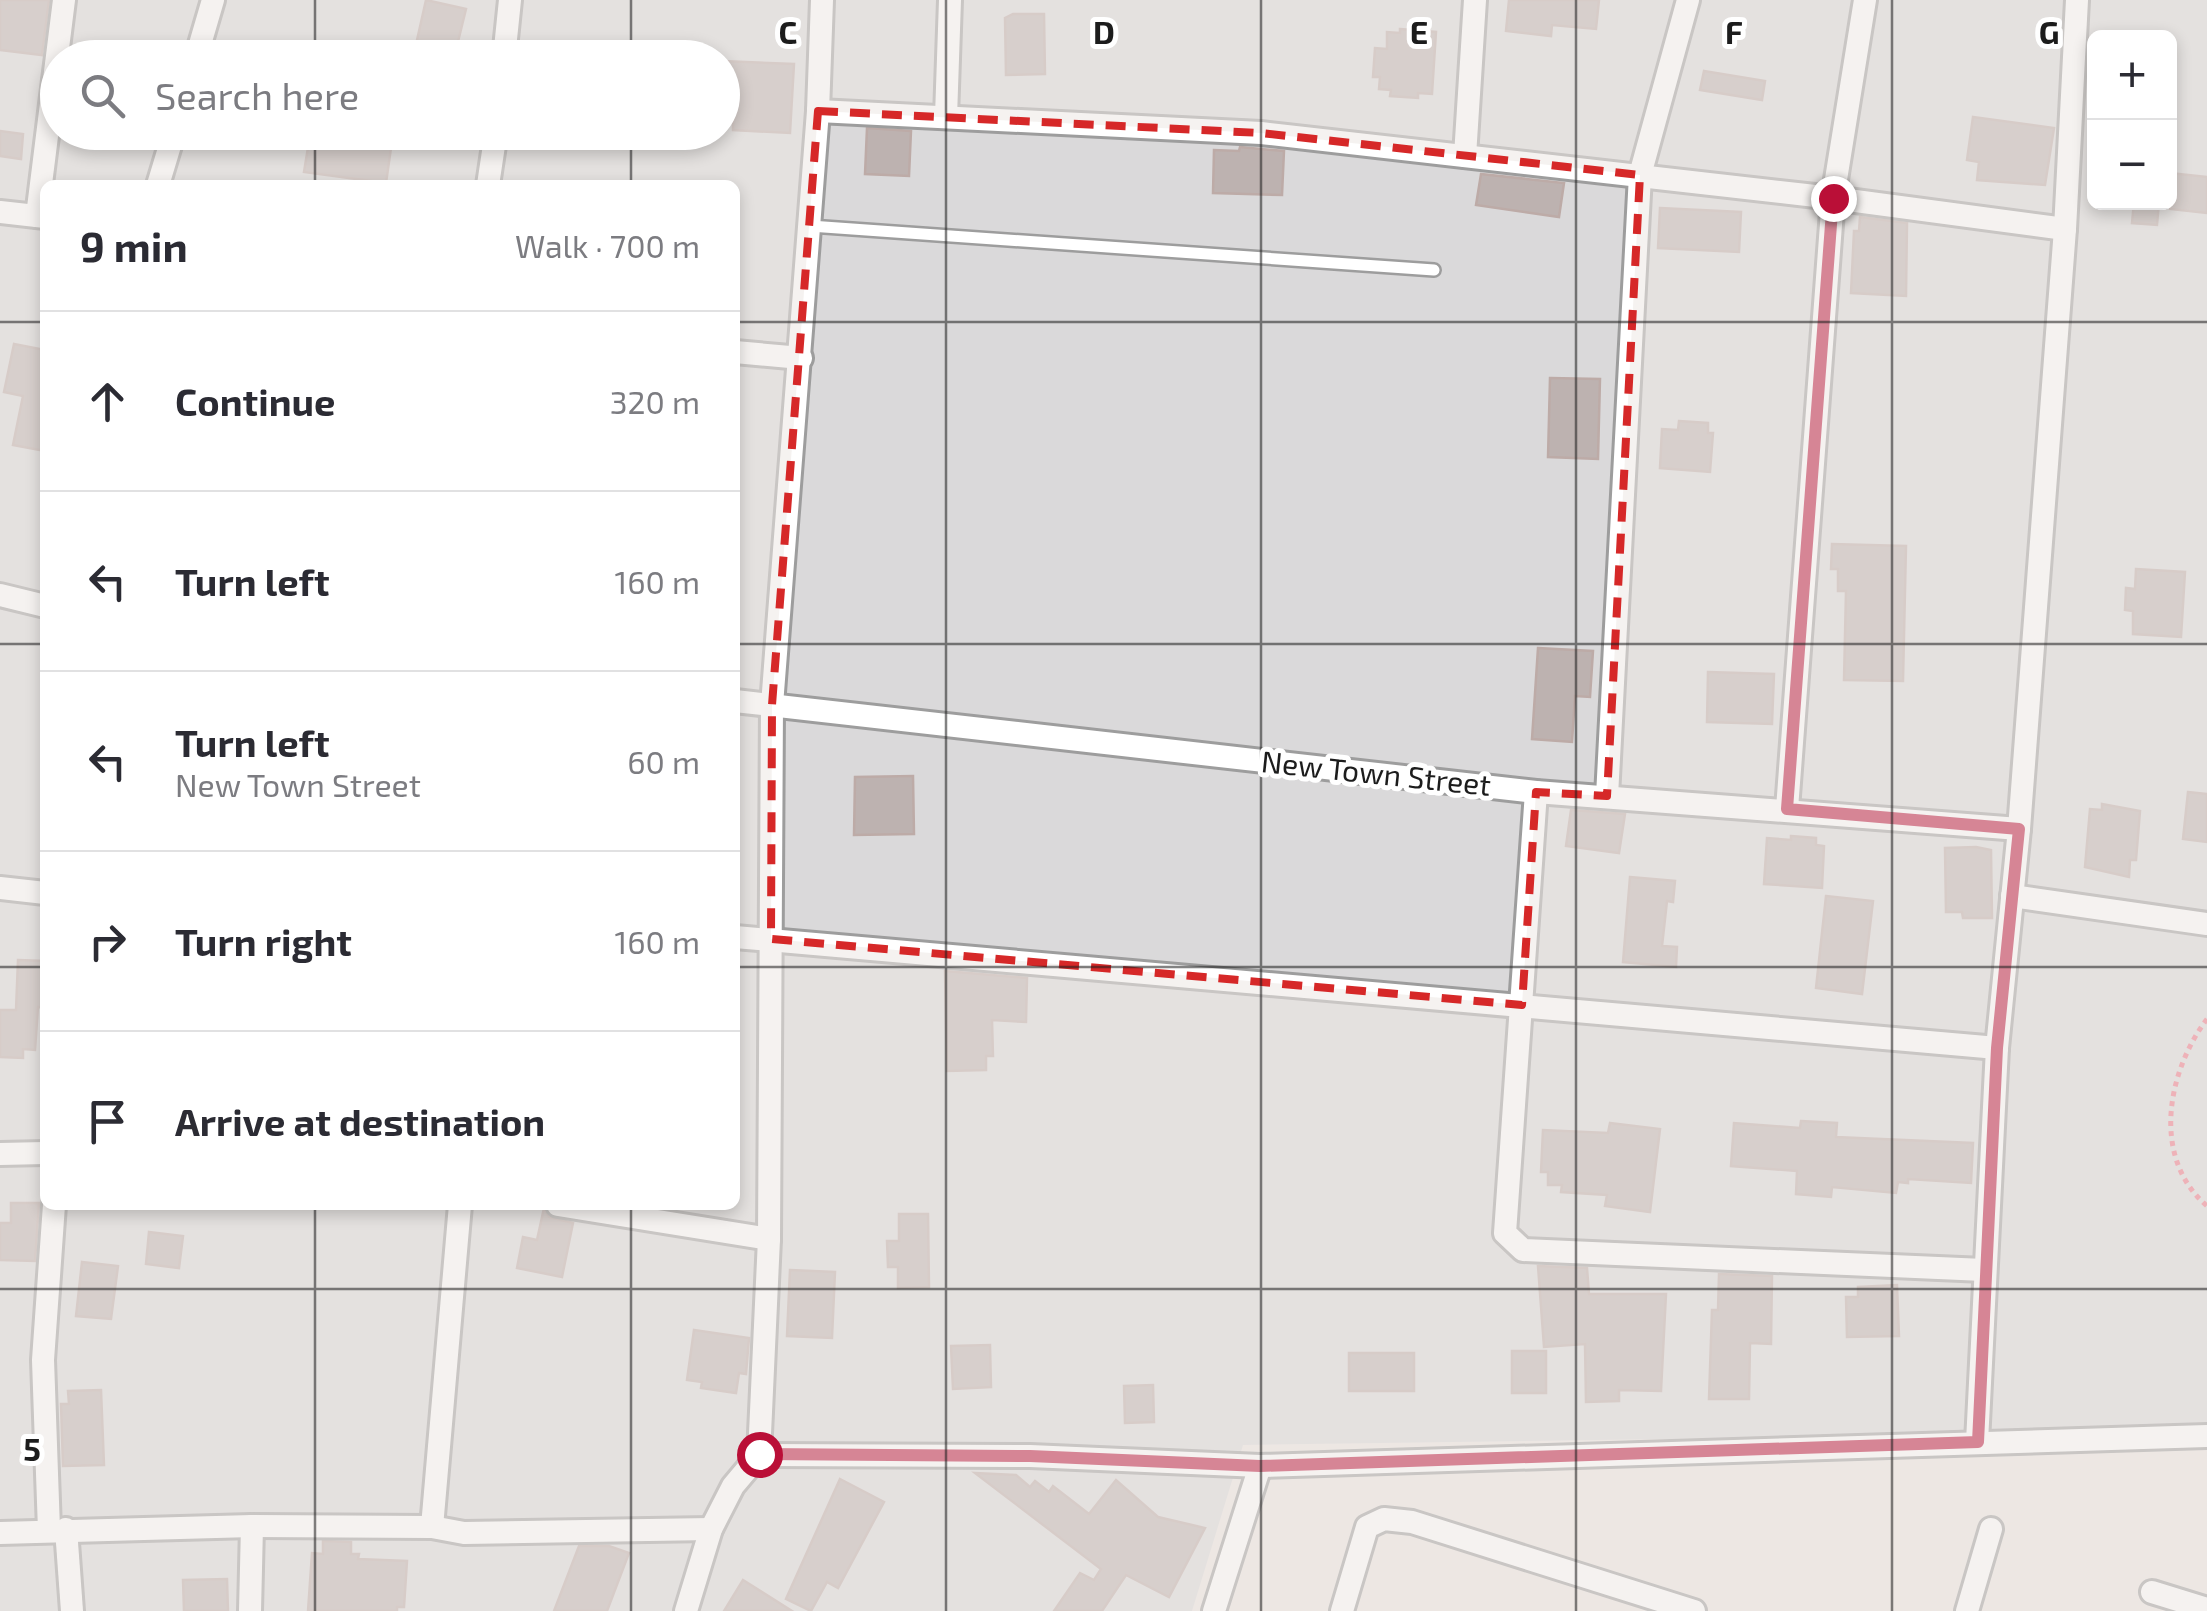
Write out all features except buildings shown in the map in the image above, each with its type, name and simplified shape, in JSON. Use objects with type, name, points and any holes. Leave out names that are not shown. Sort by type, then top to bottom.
[{"type":"street","points":[[60,40],[64,0]]},
{"type":"street","points":[[201,40],[212,0]]},
{"type":"street","points":[[506,40],[510,0]]},
{"type":"street","points":[[686,1611],[710,1528],[732,1486],[759,1454],[769,1239],[772,705],[801,358],[822,0]]},
{"type":"street","points":[[946,117],[950,0]]},
{"type":"street","points":[[1465,156],[1474,0]]},
{"type":"street","points":[[1607,796],[1640,175],[1688,0]]},
{"type":"street","points":[[1787,809],[1833,198],[1865,0]]},
{"type":"street","points":[[1978,1442],[1997,1048],[2019,829],[2065,229],[2077,0]]},
{"type":"street","points":[[818,111],[1262,133],[1833,198],[2065,229]]},
{"type":"street","points":[[45,180],[48,150]]},
{"type":"street","points":[[160,180],[169,150]]},
{"type":"street","points":[[488,180],[491,150]]},
{"type":"street","points":[[0,212],[40,217]]},
{"type":"street","points":[[740,352],[801,358]]},
{"type":"street","points":[[0,595],[40,605]]},
{"type":"street","name":"New Town Street","points":[[740,702],[1536,792],[2019,829]]},
{"type":"street","points":[[1536,792],[1505,1233],[1523,1250],[1984,1270]]},
{"type":"street","points":[[0,888],[40,892]]},
{"type":"street","points":[[2012,896],[2207,924]]},
{"type":"street","points":[[740,937],[1997,1048]]},
{"type":"street","points":[[0,1154],[40,1153]]},
{"type":"street","points":[[54,1210],[43,1360],[57,1529],[72,1611]]},
{"type":"street","points":[[432,1527],[460,1210]]},
{"type":"street","points":[[589,1210],[769,1239]]},
{"type":"street","points":[[759,1454],[1030,1456],[1260,1466],[2207,1436]]},
{"type":"street","points":[[1214,1611],[1260,1466]]},
{"type":"street","points":[[1342,1611],[1368,1527],[1384,1519],[1412,1522],[1694,1611]]},
{"type":"street","points":[[250,1611],[252,1526]]},
{"type":"street","points":[[0,1533],[252,1526],[432,1527],[464,1533],[710,1528]]},
{"type":"street","points":[[1967,1611],[1991,1528]]},
{"type":"street","points":[[2152,1592],[2207,1609]]},
{"type":"lane","points":[[810,226],[1434,270]]},
{"type":"path","points":[[2207,1020],[2188,1044],[2174,1080],[2172,1126],[2174,1157],[2189,1190],[2207,1206]]},
{"type":"highlighted area","points":[[818,111],[1261,133],[1640,175],[1607,796],[1536,792],[1522,1005],[771,939],[772,705]]},
{"type":"shaded area","points":[[0,0],[2207,0],[2207,1422],[1952,1435],[1243,1445],[1192,1611],[0,1611]]},
{"type":"route","points":[[759,1454],[1030,1456],[1260,1466],[1978,1442],[1997,1048],[2019,829],[1787,809],[1833,198]]}]
